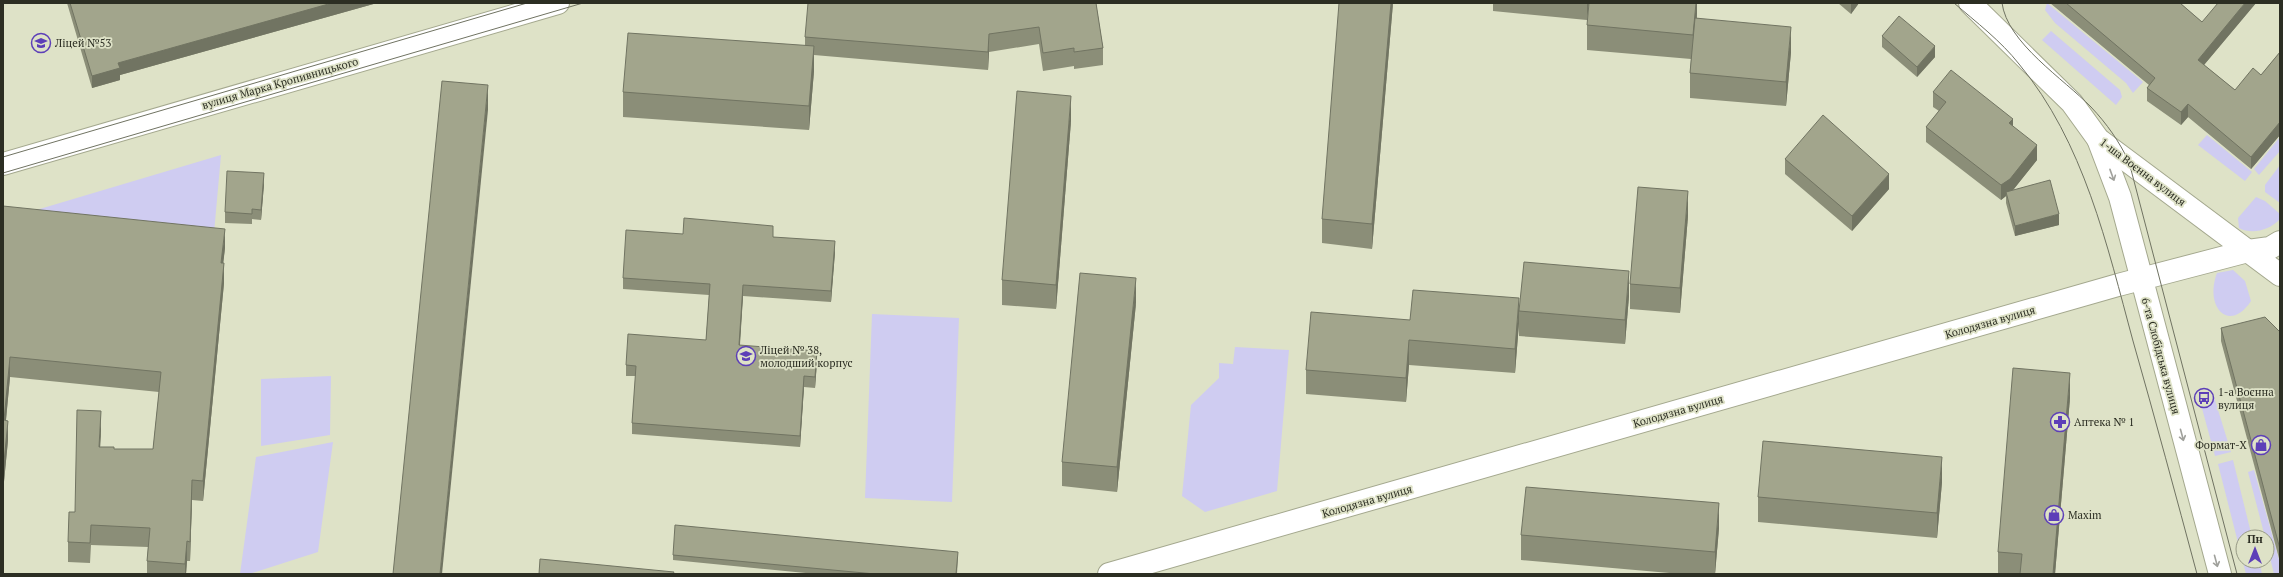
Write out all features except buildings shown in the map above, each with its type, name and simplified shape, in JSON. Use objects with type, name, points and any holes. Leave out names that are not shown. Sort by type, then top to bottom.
[{"type":"street","name":"вулиця Марка Кропивницького","points":[[3,164],[558,3]]},
{"type":"street","name":"1-ша Воєнна вулиця","points":[[1970,3],[2072,103],[2098,138],[2280,275]]},
{"type":"street","name":"6-та Слобідська вулиця","points":[[2098,138],[2120,198],[2220,574]]},
{"type":"street","name":"Колодязна вулиця","points":[[1109,574],[2141,280],[2248,252],[2270,248],[2280,242]]},
{"type":"shaded area","points":[[2047,3],[2143,82],[2133,93],[2126,83],[2055,23],[2045,10]]},
{"type":"shaded area","points":[[2051,31],[2120,90],[2122,97],[2116,105],[2042,40]]},
{"type":"shaded area","points":[[2207,135],[2252,172],[2245,181],[2198,145]]},
{"type":"shaded area","points":[[2280,137],[2280,151],[2259,175],[2254,169]]},
{"type":"shaded area","points":[[221,155],[214,233],[33,211]]},
{"type":"shaded area","points":[[2280,165],[2280,203],[2265,192],[2265,185]]},
{"type":"shaded area","points":[[2256,197],[2265,201],[2280,214],[2280,219],[2266,229],[2249,231],[2239,228],[2238,218]]},
{"type":"shaded area","points":[[2233,270],[2245,281],[2251,301],[2243,311],[2235,315],[2227,316],[2216,306],[2214,285],[2217,273]]},
{"type":"shaded area","points":[[872,314],[959,318],[952,502],[865,498]]},
{"type":"shaded area","points":[[1235,347],[1289,350],[1277,491],[1205,512],[1182,496],[1191,405],[1219,378],[1219,363],[1233,364]]},
{"type":"shaded area","points":[[331,376],[330,435],[261,446],[261,379]]},
{"type":"shaded area","points":[[2214,397],[2231,452],[2215,456],[2200,401]]},
{"type":"shaded area","points":[[333,442],[318,552],[249,574],[240,574],[256,457]]},
{"type":"shaded area","points":[[2233,460],[2250,529],[2235,529],[2235,531],[2218,464]]},
{"type":"shaded area","points":[[2254,470],[2270,529],[2263,529],[2248,472]]},
{"type":"shaded area","points":[[2275,545],[2280,563],[2280,574],[2274,574],[2273,569],[2275,569]]},
{"type":"shaded area","points":[[2245,569],[2261,569],[2262,574],[2246,574]]},
{"type":"tram line","points":[[3,157],[527,3]]},
{"type":"tram line","points":[[3,173],[583,3]]},
{"type":"tram line","points":[[1954,3],[1996,40],[2019,64],[2041,94],[2061,127],[2077,161],[2103,232],[2197,574]]},
{"type":"tram line","points":[[2002,3],[2006,18],[2014,32],[2025,46],[2038,60],[2080,96],[2097,113],[2117,140],[2129,162],[2237,574]]},
{"type":"place","name":"Ліцей №53","points":[[41,43]]},
{"type":"place","name":"Ліцей № 38, молодший корпус","points":[[746,356]]},
{"type":"place","name":"1-а Воєнна вулиця","points":[[2204,398]]},
{"type":"place","name":"Аптека № 1","points":[[2060,422]]},
{"type":"place","name":"Формат-X","points":[[2261,445]]},
{"type":"place","name":"Maxim","points":[[2054,515]]}]
